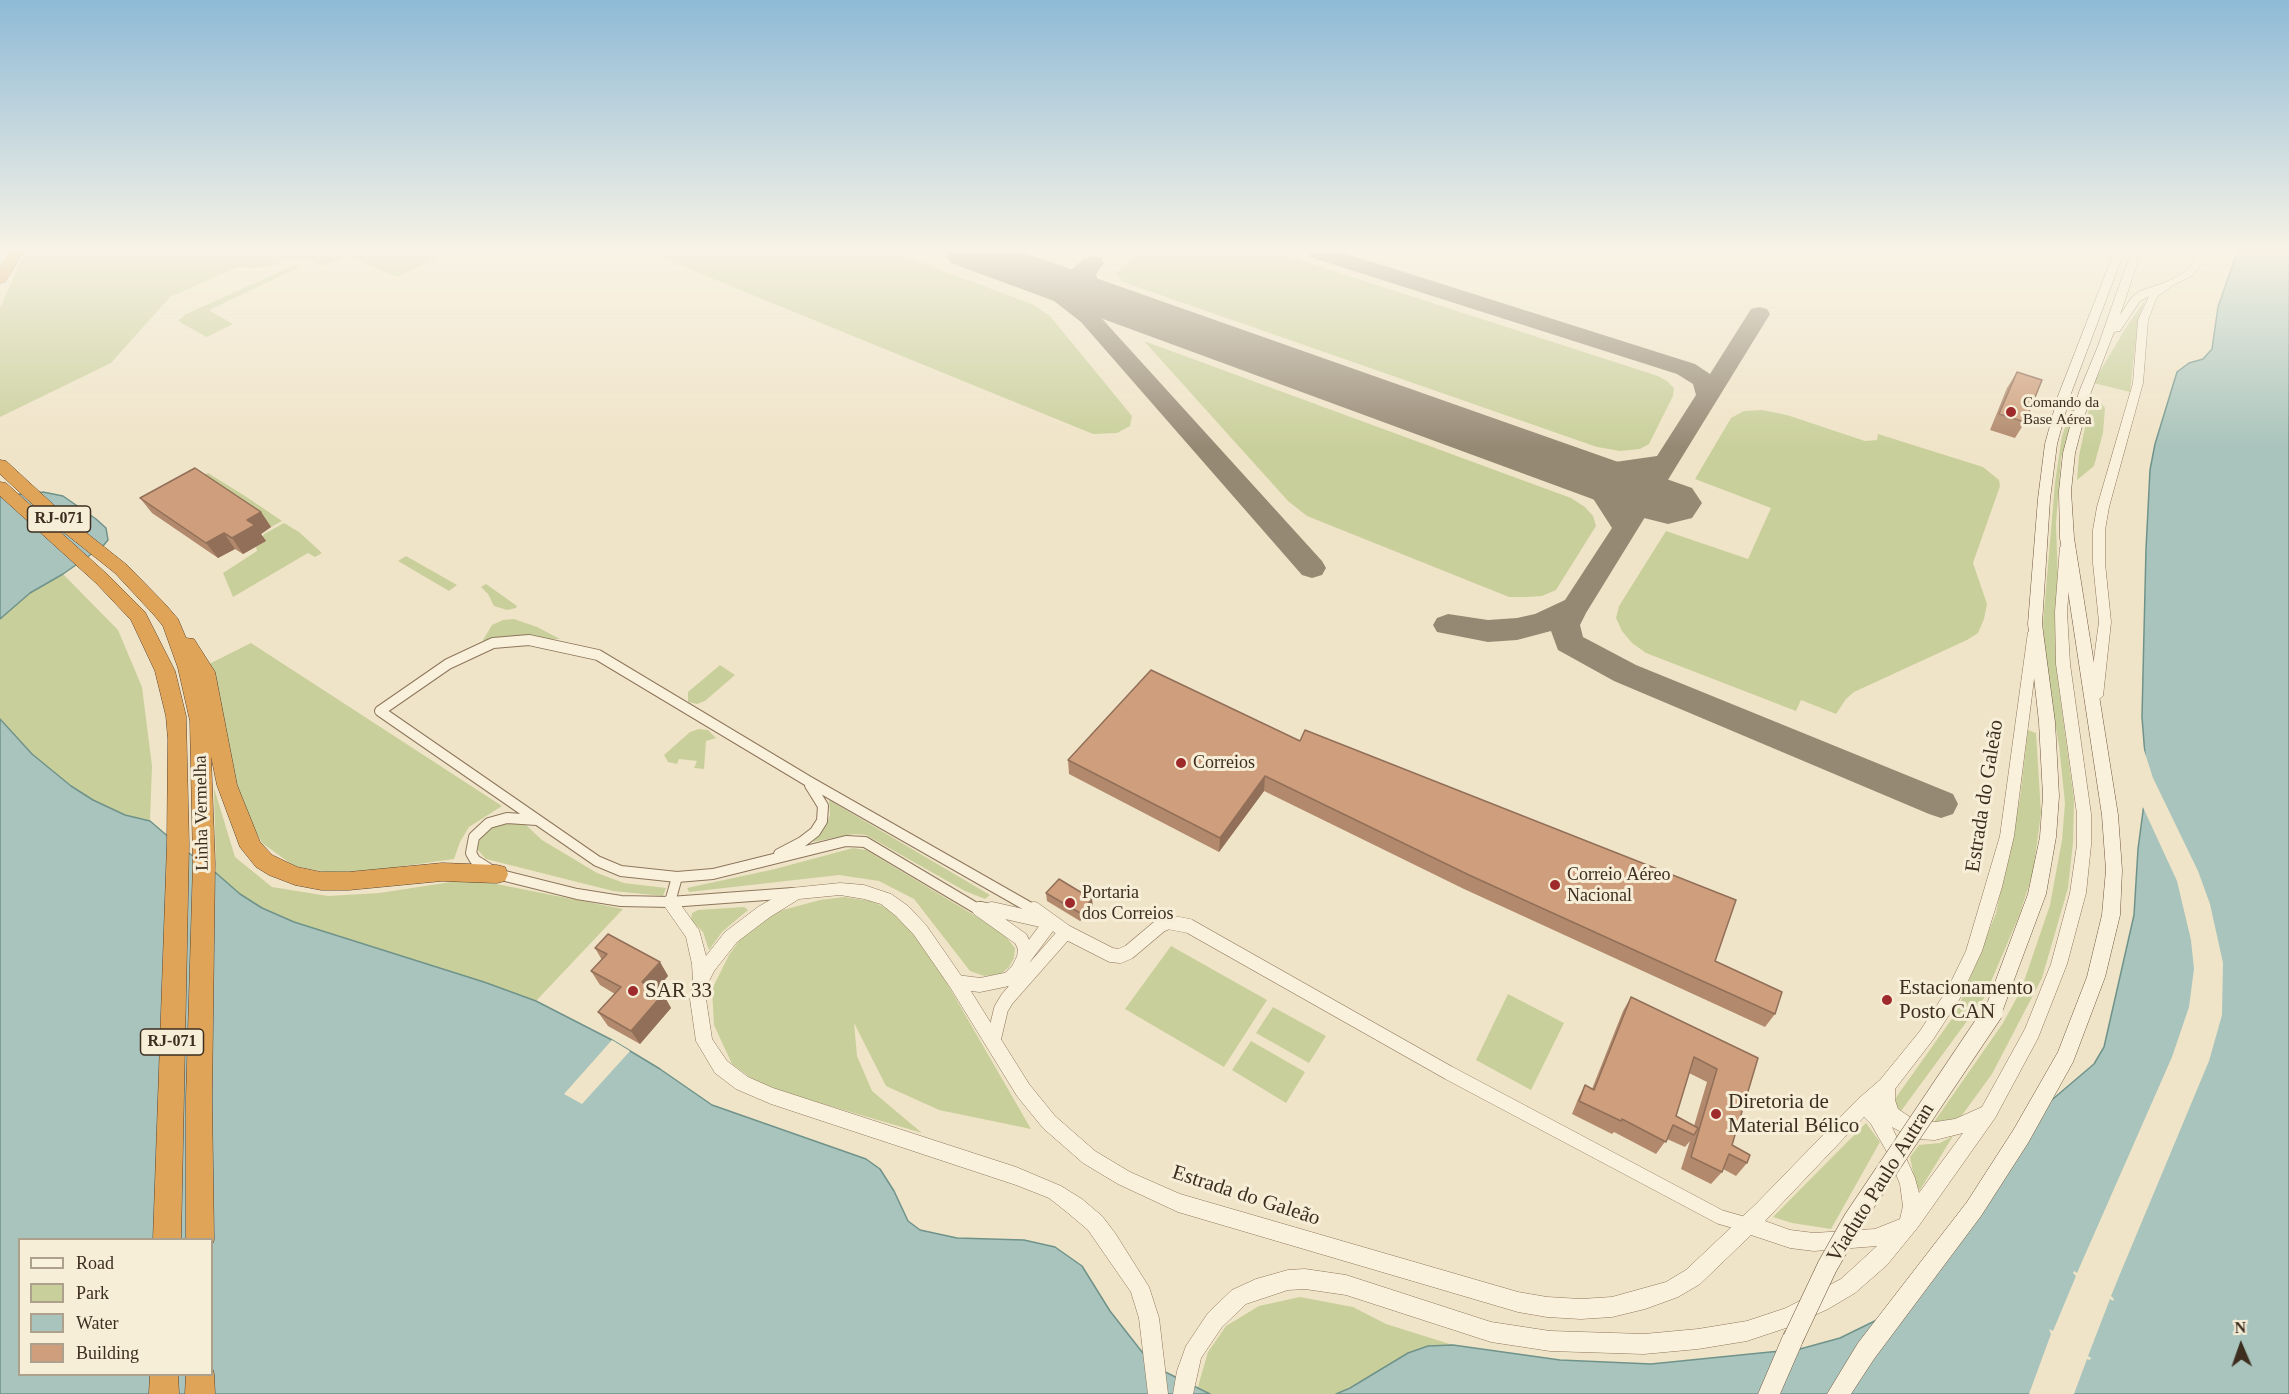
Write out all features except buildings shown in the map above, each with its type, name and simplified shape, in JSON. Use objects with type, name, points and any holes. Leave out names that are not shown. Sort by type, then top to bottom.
[{"type":"highway","name":"Linha Vermelha","points":[[0,465],[63,523],[121,569],[147,594],[171,624],[188,668],[196,698],[200,721],[204,863],[199,1100],[200,1238]]},
{"type":"highway","name":"Linha Vermelha","points":[[0,486],[102,579],[139,617],[165,671],[176,716],[178,794],[167,1238]]},
{"type":"highway","points":[[171,624],[196,655],[206,672],[227,785],[251,847],[264,861],[295,876],[321,880],[349,881],[442,872],[497,874]]},
{"type":"highway","points":[[164,1376],[164,1394]]},
{"type":"highway","points":[[200,1376],[200,1394]]},
{"type":"main road","name":"Estrada do Galeão","points":[[1993,1012],[2037,894],[2048,837],[2052,796],[2047,722],[2035,624],[2044,499],[2051,444],[2064,396],[2095,317]]},
{"type":"main road","points":[[1838,1394],[1866,1351],[1974,1209],[2021,1136],[2066,1056],[2096,977],[2111,915],[2114,870],[2111,826],[2096,719],[2067,538],[2065,491],[2069,453],[2085,392],[2114,317]]},
{"type":"main road","points":[[2104,346],[2124,317]]},
{"type":"main road","name":"Viaduto Paulo Autran","points":[[1769,1394],[1827,1267],[1854,1219],[1993,1012]]},
{"type":"street","points":[[2096,719],[2096,683],[2105,622],[2099,563],[2099,530],[2103,507],[2138,383],[2144,317]]},
{"type":"street","points":[[1183,1394],[1187,1371],[1203,1335],[1215,1320],[1239,1298],[1256,1289],[1288,1280],[1325,1281],[1491,1332],[1550,1341],[1644,1344],[1698,1340],[1747,1331],[1789,1317],[1848,1286],[1880,1258],[1910,1222],[1989,1112],[2036,1023],[2059,964],[2078,893],[2084,845],[2084,814],[2063,664],[2061,612],[2067,538]]},
{"type":"street","name":"Estrada do Galeão","points":[[1158,1394],[1149,1318],[1138,1287],[1095,1223],[1075,1206],[1037,1184],[771,1096],[742,1083],[721,1067],[704,1041],[699,1010],[700,983],[708,966],[731,937],[764,912],[796,893],[840,889],[864,892],[886,899],[902,911],[920,930],[956,982],[1023,1090],[1049,1122],[1089,1157],[1124,1178],[1178,1203],[1508,1299],[1547,1307],[1581,1309],[1612,1307],[1671,1290],[1693,1277],[1886,1086],[1926,1036],[1953,995],[1974,951],[2007,836],[2035,624]]},
{"type":"street","points":[[1024,958],[1025,948],[1021,939],[1014,932],[865,842],[846,841],[712,874],[677,877],[645,875],[613,868],[597,861],[380,711],[448,664],[493,644],[529,640],[598,655],[808,781],[1026,904],[1066,932],[1111,955],[1120,956],[1129,952],[1161,925],[1176,922],[1189,926],[1449,1073],[1720,1217],[1790,1239],[1814,1242],[1875,1238],[1892,1233],[1910,1222]]},
{"type":"street","points":[[757,864],[802,842],[815,832],[822,820],[823,806],[808,781]]},
{"type":"street","points":[[540,820],[522,818],[489,823],[474,837],[471,853],[476,860],[497,874],[577,894],[621,901],[670,902],[796,893]]},
{"type":"street","points":[[670,902],[677,877]]},
{"type":"street","points":[[670,902],[687,924],[697,946],[700,983]]},
{"type":"street","points":[[972,905],[1051,922]]},
{"type":"street","points":[[956,982],[980,984],[1002,981],[1018,970],[1024,958],[1051,922]]},
{"type":"street","points":[[993,1043],[1001,1009],[1007,999],[1066,932]]},
{"type":"street","points":[[1886,1086],[1886,1100],[1892,1115],[1899,1122],[1914,1130],[1935,1131],[1956,1127],[1979,1119],[1989,1112]]},
{"type":"street","points":[[1864,1106],[1877,1118],[1889,1136],[1909,1184],[1912,1206],[1910,1222]]},
{"type":"green space","points":[[0,317],[152,317],[111,363],[0,417]]},
{"type":"green space","points":[[182,317],[221,317],[233,324],[207,337],[179,320]]},
{"type":"green space","points":[[806,317],[1051,317],[1132,416],[1130,426],[1117,433],[1093,434]]},
{"type":"green space","points":[[1224,317],[1476,317],[1658,376],[1674,388],[1673,396],[1649,444],[1640,449],[1620,451],[1597,447]]},
{"type":"green space","points":[[2133,317],[2140,317],[2130,392],[2093,383]]},
{"type":"green space","points":[[1144,341],[1571,498],[1585,507],[1593,516],[1596,526],[1556,590],[1542,596],[1509,597],[1307,516],[1288,501]]},
{"type":"green space","points":[[2091,399],[2101,403],[2105,408],[2103,433],[2094,466],[2077,480],[2079,456]]},
{"type":"green space","points":[[2074,402],[2077,402],[2061,458],[2056,524],[2059,610],[2058,682],[2074,800],[2073,843],[2068,888],[2042,978],[1992,1074],[1960,1118],[1934,1122],[2003,1023],[2021,990],[2050,905],[2062,840],[2065,803],[2059,746],[2046,671],[2043,624],[2055,483],[2062,436]]},
{"type":"green space","points":[[1762,410],[1787,415],[1865,441],[1877,440],[1878,434],[1983,467],[1999,480],[2000,486],[1973,563],[1987,604],[1978,633],[1854,692],[1836,714],[1801,700],[1796,711],[1646,653],[1632,643],[1622,631],[1616,618],[1619,606],[1666,531],[1748,559],[1771,508],[1695,479],[1731,418],[1744,411]]},
{"type":"green space","points":[[208,473],[282,521],[271,527],[206,484],[182,485]]},
{"type":"green space","points":[[284,523],[299,532],[322,553],[315,557],[308,553],[233,597],[223,573],[257,551],[256,547],[266,541],[262,538],[264,534]]},
{"type":"green space","points":[[406,556],[457,585],[449,591],[398,561]]},
{"type":"green space","points":[[63,574],[118,630],[142,687],[152,766],[150,821],[125,815],[93,800],[71,786],[32,754],[0,719],[0,619],[30,593]]},
{"type":"green space","points":[[486,584],[517,606],[516,608],[507,610],[494,606],[488,594],[481,587]]},
{"type":"green space","points":[[514,619],[537,627],[560,639],[484,642],[492,625],[503,620]]},
{"type":"green space","points":[[251,643],[502,806],[469,827],[454,859],[369,871],[326,872],[294,866],[262,843],[241,805],[228,739],[209,664]]},
{"type":"green space","points":[[720,665],[735,675],[705,701],[697,704],[688,702],[688,692]]},
{"type":"green space","points":[[699,729],[708,730],[716,738],[706,741],[704,769],[694,768],[697,761],[679,759],[677,764],[668,762],[664,755],[690,732]]},
{"type":"green space","points":[[2028,730],[2036,733],[2041,813],[2033,873],[2019,916],[1984,998],[1901,1111],[1894,1103],[1897,1096],[1956,1013],[1996,913],[2020,798]]},
{"type":"green space","points":[[214,788],[235,857],[272,887],[328,896],[379,893],[471,879],[623,909],[536,1001],[484,982],[294,922],[262,908],[240,894],[216,873]]},
{"type":"green space","points":[[829,800],[990,895],[985,899],[965,891],[866,835],[854,834],[813,842],[826,826],[830,815]]},
{"type":"green space","points":[[504,822],[525,824],[542,840],[597,873],[624,883],[666,888],[663,896],[613,891],[486,859],[477,849],[478,841],[492,827]]},
{"type":"green space","points":[[853,848],[866,850],[1002,932],[1015,948],[1014,958],[1009,967],[1001,974],[984,976],[970,971],[914,899],[879,881],[839,875],[689,892],[687,888],[775,869]]},
{"type":"green space","points":[[844,897],[871,901],[896,912],[918,933],[1031,1129],[939,1110],[886,1086],[854,1023],[857,1056],[872,1091],[922,1133],[762,1086],[732,1064],[714,1025],[712,989],[729,955],[739,941],[760,922],[779,911],[820,900]]},
{"type":"green space","points":[[744,907],[748,910],[722,932],[709,950],[703,932],[691,920],[692,913],[698,910]]},
{"type":"green space","points":[[1171,946],[1267,1000],[1224,1067],[1125,1009]]},
{"type":"green space","points":[[1508,994],[1564,1023],[1531,1090],[1476,1060]]},
{"type":"green space","points":[[1273,1007],[1326,1036],[1309,1063],[1256,1033]]},
{"type":"green space","points":[[1251,1041],[1305,1072],[1286,1103],[1232,1070]]},
{"type":"green space","points":[[1866,1123],[1880,1142],[1831,1229],[1792,1223],[1773,1217]]},
{"type":"green space","points":[[1953,1136],[1920,1190],[1916,1187],[1910,1157],[1919,1145],[1940,1143]]},
{"type":"green space","points":[[1300,1297],[1353,1307],[1386,1324],[1453,1345],[1428,1346],[1336,1394],[1210,1394],[1197,1390],[1208,1352],[1226,1326],[1259,1306]]},
{"type":"water","points":[[2217,317],[2289,317],[2289,1394],[1336,1394],[1408,1353],[1428,1346],[1453,1345],[1560,1360],[1651,1364],[1800,1349],[1840,1338],[1889,1314],[2047,1104],[2094,1064],[2104,1047],[2134,915],[2138,849],[2147,781],[2142,717],[2150,470],[2155,444],[2177,372],[2189,363],[2203,359],[2212,349]]},
{"type":"water","points":[[43,492],[63,496],[96,519],[106,528],[108,540],[63,574],[30,593],[0,619],[0,496]]},
{"type":"water","points":[[0,719],[32,754],[71,786],[93,800],[125,815],[150,821],[240,894],[262,908],[294,922],[484,982],[536,1001],[612,1040],[660,1069],[712,1105],[866,1159],[880,1169],[894,1191],[908,1221],[920,1230],[957,1238],[1024,1240],[1055,1247],[1082,1266],[1110,1311],[1153,1366],[1210,1394],[0,1394]]},
{"type":"pier","points":[[2141,747],[2143,747],[2153,778],[2198,871],[2210,904],[2223,963],[2222,1015],[2209,1061],[2111,1296],[2114,1299],[2113,1301],[2110,1299],[2088,1356],[2091,1358],[2087,1359],[2074,1394],[2029,1394],[2051,1334],[2049,1329],[2053,1331],[2076,1276],[2073,1273],[2074,1271],[2077,1273],[2172,1057],[2189,1007],[2194,969],[2191,940],[2177,881],[2141,803],[2144,781]]},
{"type":"pier","points":[[612,1040],[630,1051],[582,1104],[564,1094]]},
{"type":"taxiway","points":[[1089,317],[1312,568]]},
{"type":"taxiway","points":[[1523,317],[1686,369],[1704,381],[1708,394]]},
{"type":"taxiway","points":[[1575,607],[1757,317]]},
{"type":"taxiway","points":[[1547,460],[1577,468],[1608,471],[1636,469],[1665,463]]},
{"type":"taxiway","points":[[1567,468],[1593,483],[1604,494],[1626,528]]},
{"type":"taxiway","points":[[1448,625],[1488,631],[1517,629],[1543,623],[1575,607]]},
{"type":"taxiway","points":[[1575,607],[1565,625],[1569,642],[1578,649],[1625,673],[1941,804]]},
{"type":"runway","points":[[1151,317],[1668,503]]},
{"type":"place","name":"Comando da Base Aérea","points":[[2011,412]]},
{"type":"place","name":"Correios","points":[[1181,763]]},
{"type":"place","name":"Correio Aéreo Nacional","points":[[1555,885]]},
{"type":"place","name":"Portaria dos Correios","points":[[1070,903]]},
{"type":"place","name":"SAR 33","points":[[633,991]]},
{"type":"place","name":"Estacionamento Posto CAN","points":[[1887,1000]]},
{"type":"place","name":"Diretoria de Material Bélico","points":[[1716,1114]]}]
